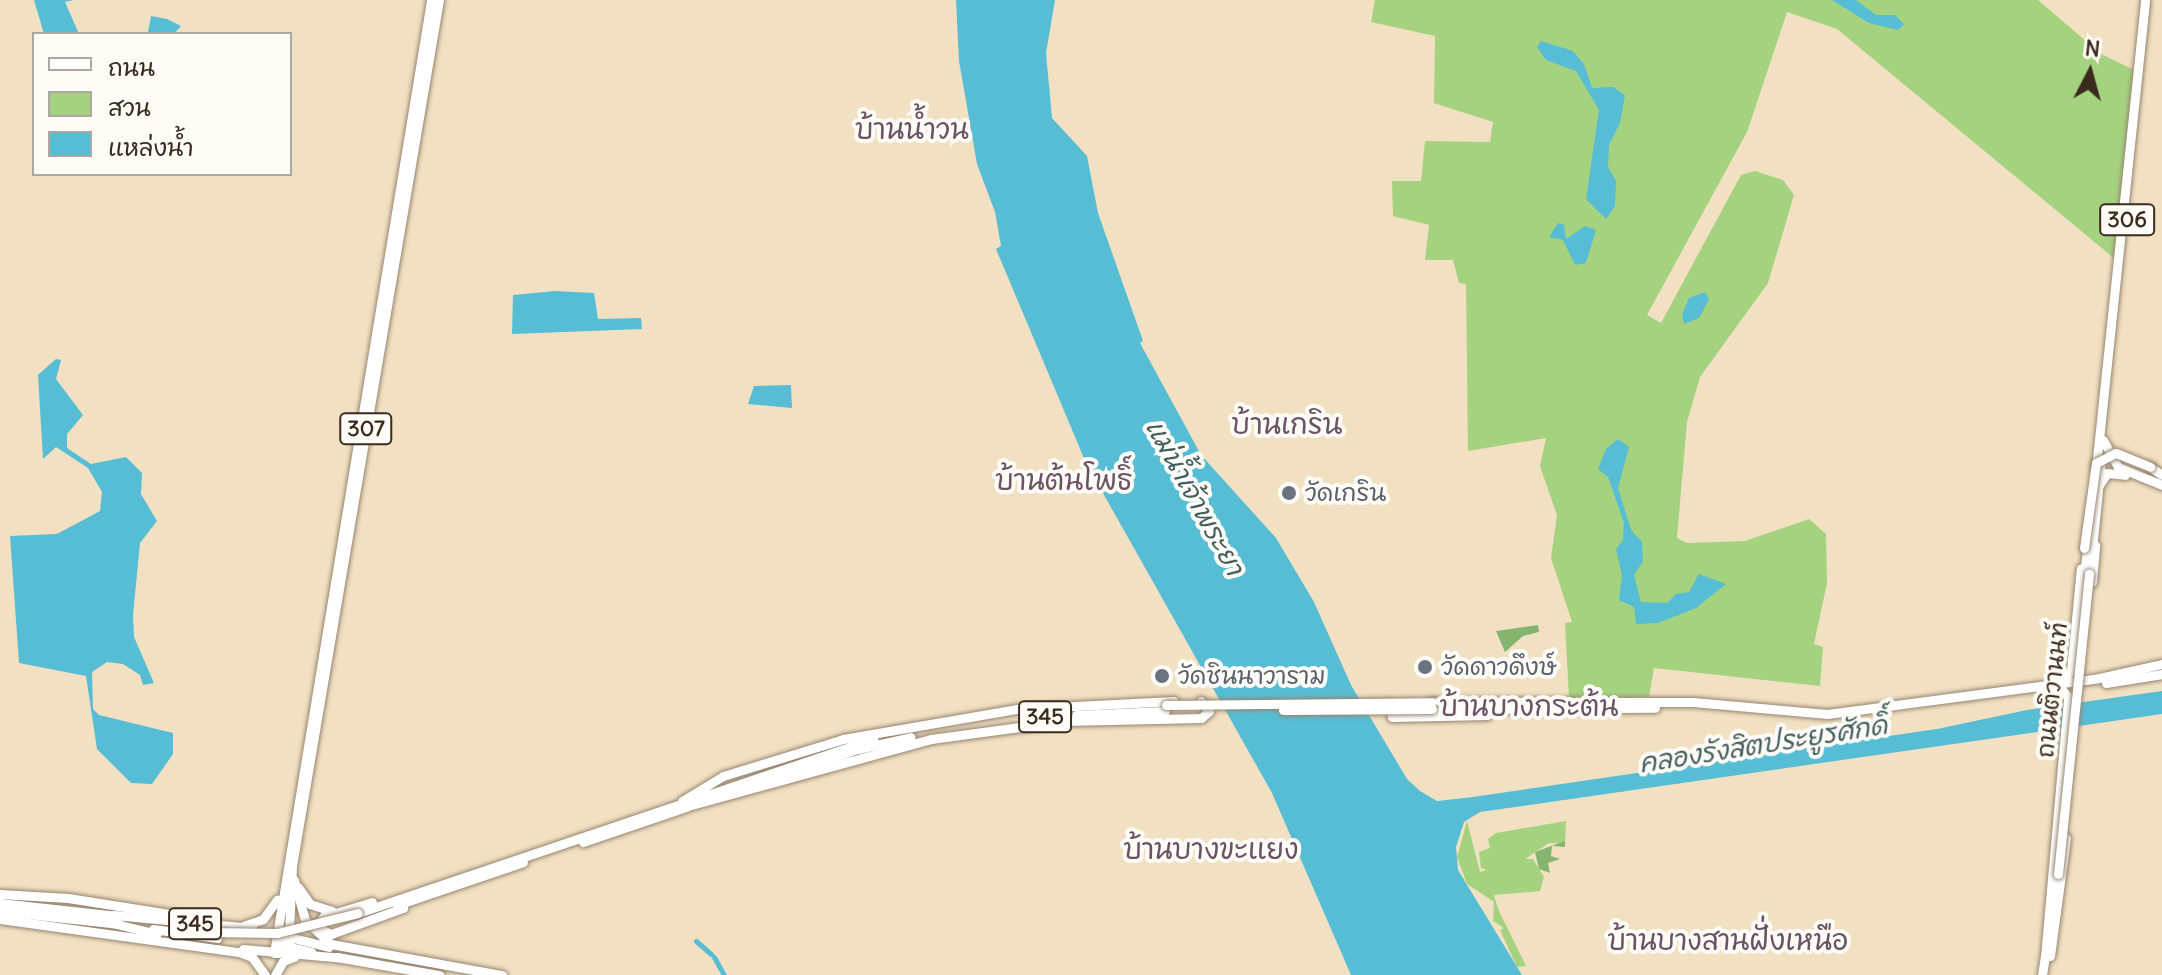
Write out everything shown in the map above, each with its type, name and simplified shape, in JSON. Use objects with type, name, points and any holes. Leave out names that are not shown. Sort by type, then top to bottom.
[{"type":"main road","name":"307","points":[[393,249],[431,0]]},
{"type":"main road","name":"307","points":[[280,937],[283,892],[393,249],[439,0]]},
{"type":"main road","name":"ถนนติวานนท์","points":[[2072,737],[2065,730],[2066,690],[2059,684],[2070,675],[2079,652],[2148,0]]},
{"type":"main road","name":"ถนนติวานนท์","points":[[2049,975],[2048,956],[2100,426],[2112,336]]},
{"type":"main road","name":"ถนนติวานนท์","points":[[2042,975],[2048,956],[2067,763],[2080,698],[2097,682],[2084,673],[2079,652],[2090,469],[2100,426]]},
{"type":"main road","points":[[2103,440],[2114,467],[2162,487]]},
{"type":"main road","points":[[2087,574],[2084,548],[2096,463],[2116,453],[2162,475]]},
{"type":"main road","points":[[2098,492],[2114,467]]},
{"type":"main road","name":"ถนนติวานนท์","points":[[2087,574],[2098,492]]},
{"type":"main road","name":"307","points":[[280,937],[289,903],[342,548]]},
{"type":"main road","points":[[2097,682],[2162,669]]},
{"type":"main road","name":"345","points":[[84,915],[207,932],[277,933],[363,914],[447,882],[913,728],[1096,711],[1166,708],[1582,706],[1694,708],[1833,719],[2059,684],[2097,682]]},
{"type":"main road","points":[[1394,700],[1582,706],[1392,717],[1387,708],[1394,700]]},
{"type":"main road","points":[[698,798],[812,746],[941,737],[1064,721],[1201,718],[1209,711],[1202,701],[1063,705],[913,728]]},
{"type":"main road","points":[[1063,705],[1096,711]]},
{"type":"main road","points":[[1064,721],[1096,711]]},
{"type":"main road","name":"345","points":[[872,743],[1096,711]]},
{"type":"main road","points":[[925,734],[941,737]]},
{"type":"main road","name":"345","points":[[113,919],[216,944],[292,936],[439,892],[583,838]]},
{"type":"main road","points":[[295,859],[294,880],[301,912],[316,935],[360,952],[502,975]]},
{"type":"main road","points":[[294,880],[315,907],[342,910]]},
{"type":"main road","points":[[439,892],[327,935],[317,927],[319,920],[342,910],[447,882]]},
{"type":"main road","points":[[251,927],[270,914],[283,892]]},
{"type":"main road","points":[[0,894],[42,910],[84,915]]},
{"type":"main road","points":[[0,903],[238,949],[252,957],[265,975]]},
{"type":"main road","points":[[280,937],[289,903]]},
{"type":"main road","points":[[1,917],[42,910],[251,927],[337,954]]},
{"type":"main road","points":[[42,910],[84,915]]},
{"type":"main road","name":"345","points":[[113,919],[251,927]]},
{"type":"main road","name":"345","points":[[113,919],[187,940],[238,949],[258,950],[280,937]]},
{"type":"main road","points":[[349,926],[340,934],[340,941],[360,952]]},
{"type":"main road","points":[[238,949],[260,942],[251,927]]},
{"type":"main road","points":[[280,937],[294,948],[439,975]]},
{"type":"main road","points":[[280,937],[301,957]]},
{"type":"main road","points":[[187,940],[216,944]]},
{"type":"main road","points":[[275,975],[283,961],[360,952]]},
{"type":"green space","points":[[1375,0],[2038,0],[2101,54],[2136,71],[2115,259],[1837,29],[1787,12],[1747,132],[1647,315],[1661,323],[1741,175],[1755,171],[1783,180],[1794,195],[1768,283],[1700,377],[1687,422],[1677,538],[1687,543],[1745,541],[1809,519],[1826,534],[1827,583],[1814,644],[1823,647],[1820,686],[1654,668],[1649,697],[1569,698],[1565,623],[1572,622],[1551,558],[1557,515],[1540,466],[1546,438],[1468,451],[1466,284],[1459,283],[1453,260],[1425,260],[1429,225],[1393,216],[1392,181],[1421,181],[1425,141],[1490,142],[1493,122],[1434,103],[1435,36],[1371,22]]},
{"type":"green space","points":[[1538,625],[1539,632],[1523,636],[1505,652],[1496,631]]},
{"type":"green space","points":[[1467,821],[1480,872],[1487,870],[1481,868],[1479,852],[1490,848],[1488,839],[1496,833],[1566,821],[1565,844],[1549,843],[1525,859],[1533,859],[1544,877],[1540,891],[1494,895],[1489,880],[1499,911],[1526,966],[1517,967],[1500,930],[1504,928],[1493,921],[1494,902],[1467,884],[1457,857]]},
{"type":"green space","points":[[1565,841],[1565,847],[1552,846],[1551,856],[1560,859],[1548,863],[1550,873],[1539,869],[1535,852]]},
{"type":"water","points":[[34,0],[74,0],[65,2],[78,32],[43,32]]},
{"type":"water","name":"แม่น้ำเจ้าพระยา","points":[[956,0],[1055,0],[1046,53],[1052,118],[1087,156],[1098,213],[1143,341],[1140,343],[1201,455],[1276,538],[1314,602],[1351,685],[1407,779],[1420,791],[1437,801],[1473,797],[1937,729],[2027,710],[2162,691],[2162,714],[1480,812],[1464,822],[1456,847],[1458,870],[1522,975],[1351,975],[1272,793],[1086,463],[996,249],[1001,246],[995,212],[977,164],[959,61]]},
{"type":"water","points":[[1832,0],[1856,0],[1876,15],[1895,15],[1904,24],[1898,30],[1869,23]]},
{"type":"water","points":[[151,16],[181,26],[176,32],[148,32]]},
{"type":"water","points":[[1541,41],[1573,51],[1584,64],[1592,88],[1613,87],[1625,95],[1620,123],[1609,145],[1608,167],[1616,181],[1615,206],[1606,219],[1586,199],[1599,110],[1576,71],[1546,60],[1537,47]]},
{"type":"water","points":[[1558,223],[1564,225],[1566,239],[1585,226],[1596,230],[1586,263],[1575,265],[1563,240],[1549,237]]},
{"type":"water","points":[[555,291],[594,293],[598,319],[641,318],[642,329],[512,334],[513,295]]},
{"type":"water","points":[[1705,292],[1709,299],[1699,318],[1684,324],[1682,314],[1689,298]]},
{"type":"water","points":[[56,359],[61,360],[56,379],[83,415],[67,434],[67,448],[91,464],[126,457],[142,473],[141,494],[157,521],[140,543],[133,615],[134,637],[154,683],[143,685],[140,675],[123,664],[107,662],[92,672],[93,709],[99,715],[173,733],[173,754],[152,784],[131,783],[97,749],[86,676],[19,663],[10,536],[57,534],[100,511],[102,492],[88,468],[56,447],[43,459],[38,375]]},
{"type":"water","points":[[791,385],[792,408],[748,404],[754,386]]},
{"type":"water","points":[[1618,439],[1629,447],[1618,488],[1631,530],[1642,542],[1643,561],[1634,575],[1641,602],[1667,603],[1676,594],[1689,592],[1699,574],[1726,584],[1696,608],[1658,623],[1636,624],[1634,607],[1619,600],[1622,576],[1616,549],[1623,540],[1624,523],[1608,477],[1598,469],[1606,449]]},
{"type":"waterway","points":[[696,941],[711,954]]},
{"type":"waterway","points":[[714,957],[724,975]]},
{"type":"place","name":"วัดเกริน","points":[[1289,493]]},
{"type":"place","name":"วัดดาวดึงษ์","points":[[1425,667]]},
{"type":"place","name":"วัดชินนาวาราม","points":[[1162,676]]},
{"type":"district","name":"บ้านน้ำวน","points":[[912,129]]},
{"type":"district","name":"บ้านเกริน","points":[[1287,424]]},
{"type":"district","name":"บ้านต้นโพธิ์","points":[[1064,480]]},
{"type":"district","name":"บ้านบางกระต้น","points":[[1529,706]]},
{"type":"district","name":"บ้านบางขะแยง","points":[[1211,849]]},
{"type":"district","name":"บ้านบางสานฝั่งเหนือ","points":[[1728,940]]},
{"type":"water label","name":"คลองรังสิตประยูรศักดิ์","points":[[1763,744]]}]
